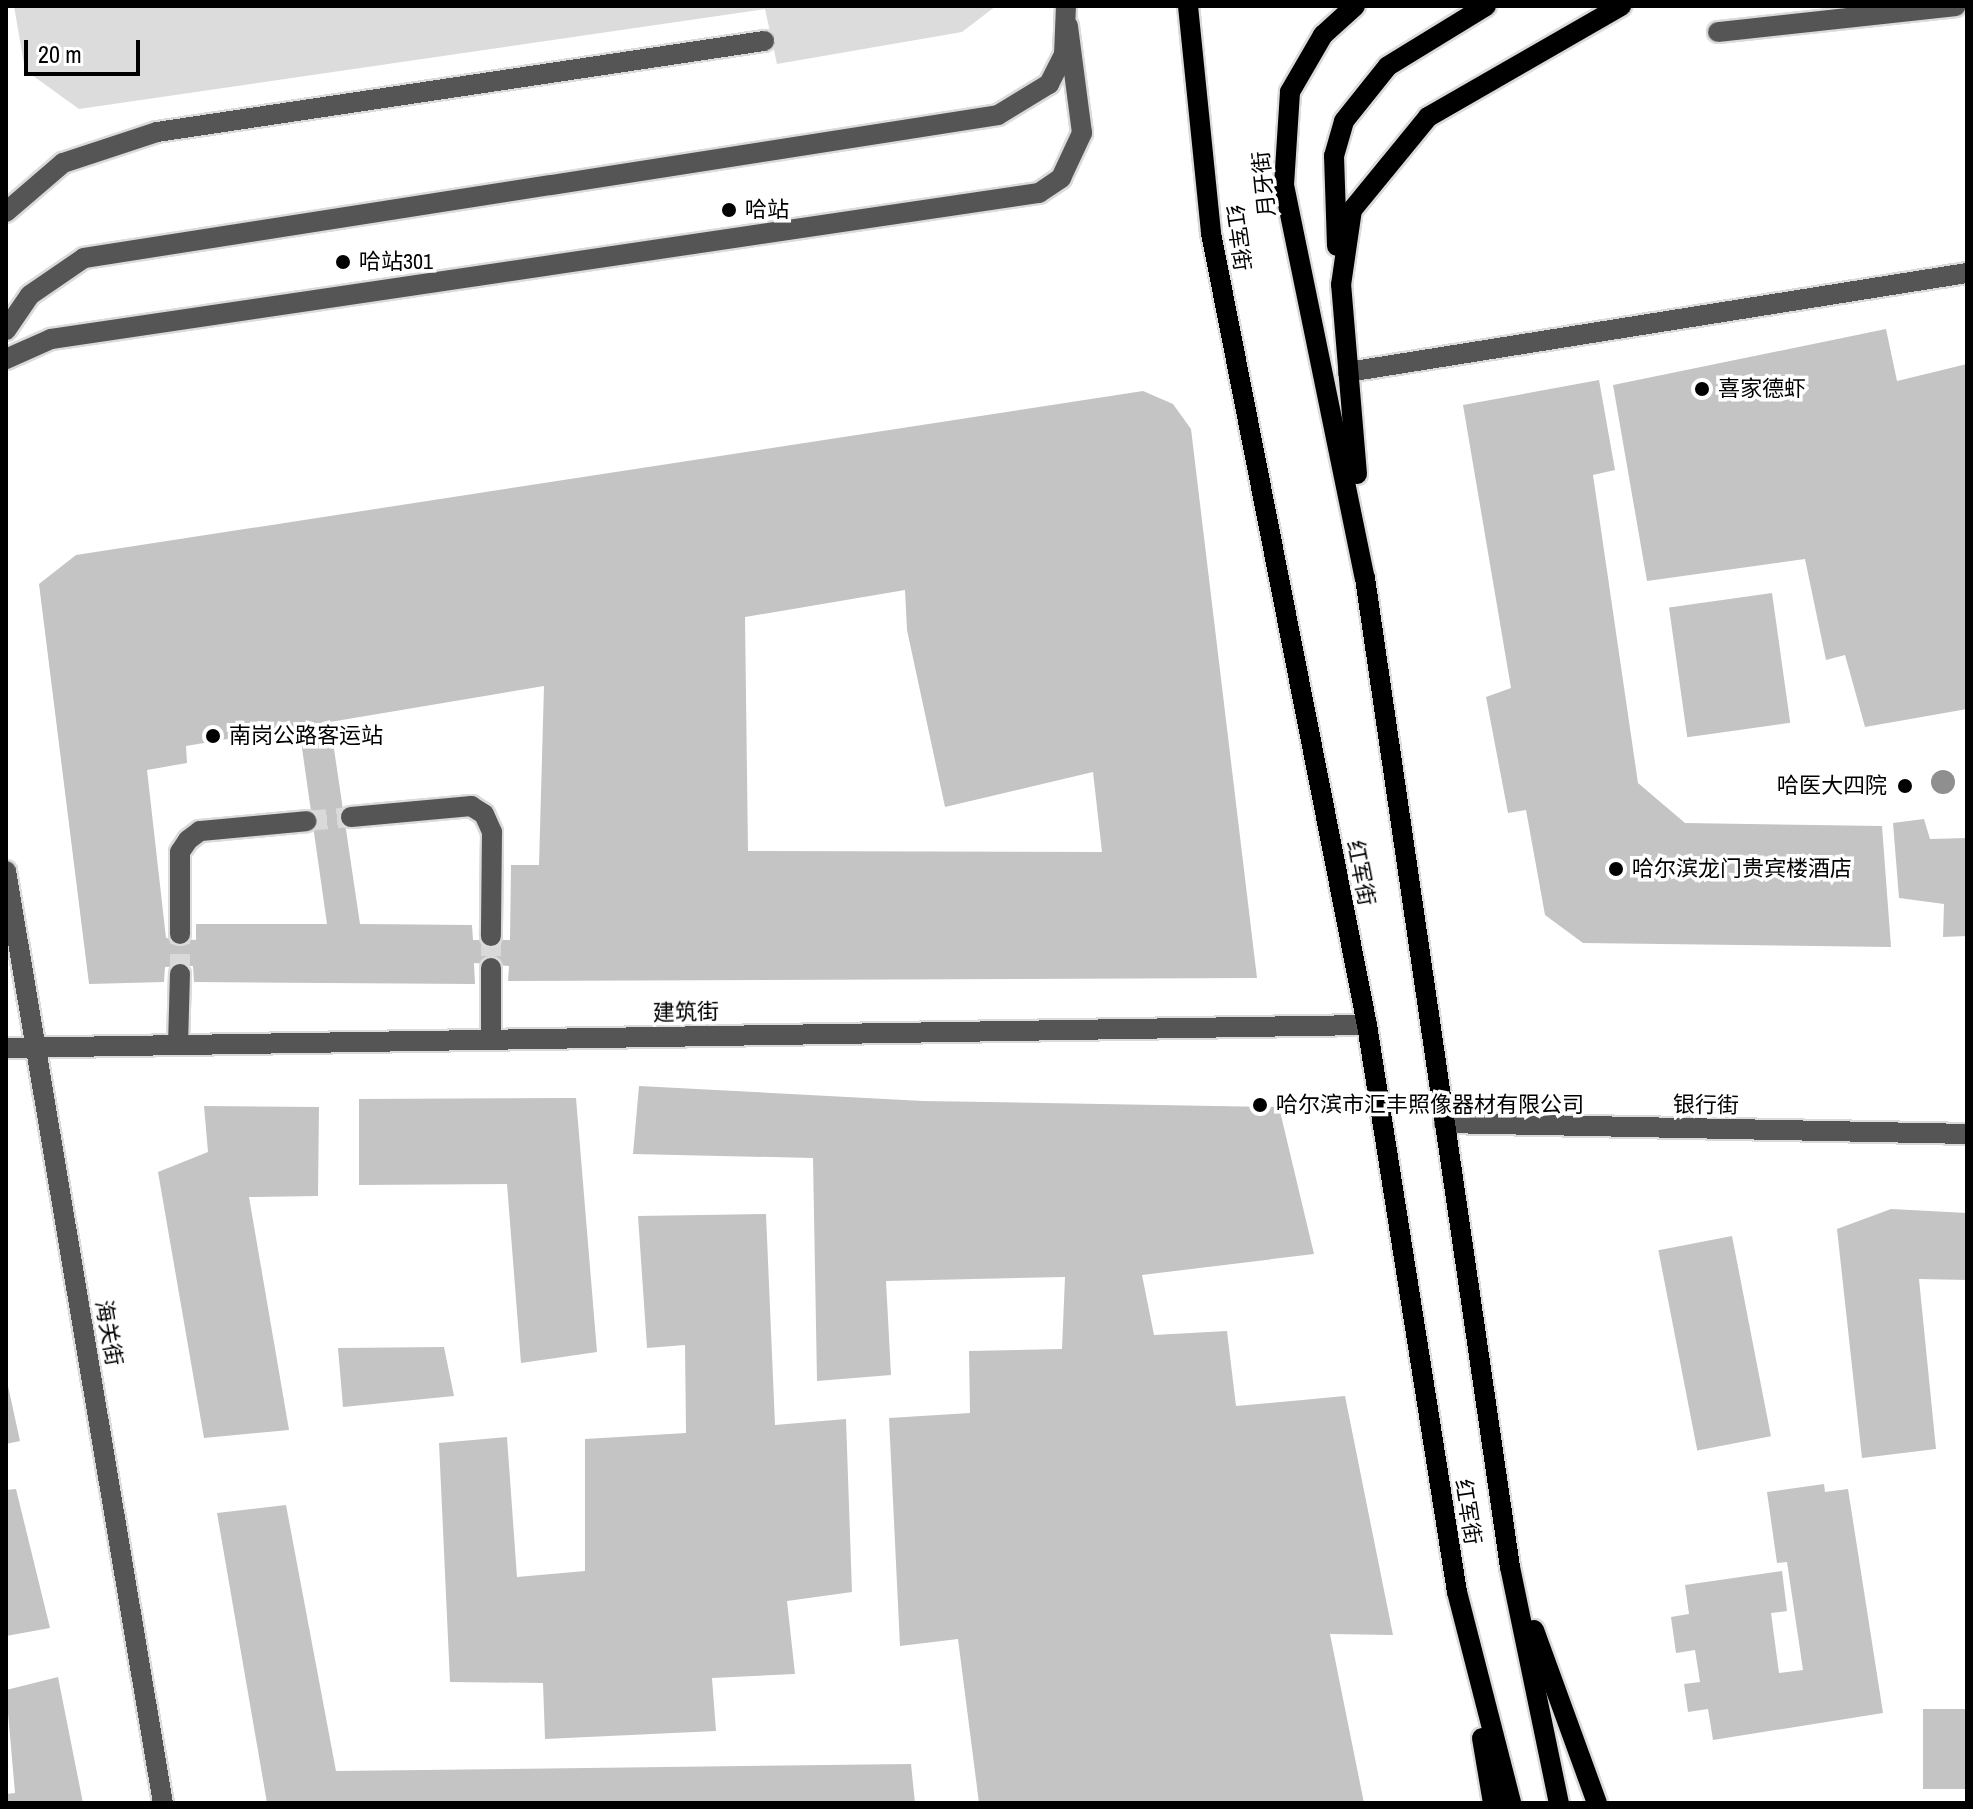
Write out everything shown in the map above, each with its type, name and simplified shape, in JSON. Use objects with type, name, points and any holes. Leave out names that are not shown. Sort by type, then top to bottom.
[{"type":"main road","name":"红军街","points":[[1188,6],[1211,233],[1367,1025],[1493,1803]]},
{"type":"main road","name":"月牙街","points":[[1326,377],[1284,185],[1282,132],[1306,60],[1355,6]]},
{"type":"main road","points":[[1365,578],[1332,196],[1344,121],[1388,66],[1486,6]]},
{"type":"main road","points":[[1341,285],[1352,210],[1428,117],[1621,6]]},
{"type":"main road","name":"红军街","points":[[1326,377],[1365,578],[1510,1567],[1559,1803]]},
{"type":"main road","name":"红军街","points":[[1510,1567],[1597,1803]]},
{"type":"main road","name":"红军街","points":[[1457,1592],[1511,1803]]},
{"type":"street","points":[[1718,32],[1956,6]]},
{"type":"street","points":[[6,330],[30,295],[84,258],[998,115],[1049,84],[1067,16]]},
{"type":"street","points":[[6,359],[51,339],[1039,193],[1061,178],[1082,133],[1067,16]]},
{"type":"street","points":[[6,212],[63,163],[157,132],[764,41]]},
{"type":"street","points":[[1348,372],[1967,273]]},
{"type":"street","points":[[351,817],[471,806],[484,814],[492,832],[491,936]]},
{"type":"street","points":[[180,934],[180,852],[188,840],[200,831],[307,821]]},
{"type":"street","name":"海关街","points":[[6,871],[163,1803]]},
{"type":"street","points":[[491,968],[491,1039]]},
{"type":"street","points":[[178,1045],[180,974]]},
{"type":"street","name":"建筑街","points":[[6,1048],[1367,1025]]},
{"type":"street","name":"银行街","points":[[1444,1123],[1967,1134]]},
{"type":"shaded area","points":[[14,6],[996,6],[962,32],[777,64],[765,9],[79,109],[25,70]]},
{"type":"building","name":"哈医大四院","points":[[1886,329],[1897,381],[1967,364],[1967,709],[1865,727],[1845,655],[1826,660],[1805,559],[1647,581],[1613,385]]},
{"type":"building","points":[[1599,380],[1615,470],[1593,475],[1638,783],[1685,823],[1882,826],[1891,947],[1583,943],[1545,915],[1526,810],[1508,813],[1486,697],[1511,688],[1463,405]]},
{"type":"building","points":[[1143,391],[1173,404],[1191,429],[1257,978],[508,981],[509,966],[474,963],[475,984],[194,982],[193,966],[165,967],[164,982],[89,984],[39,584],[76,555]],"holes":[[[905,590],[907,630],[945,807],[1093,772],[1102,852],[748,851],[745,617]],[[544,686],[539,865],[511,865],[510,940],[473,940],[472,925],[360,924],[330,722]],[[299,727],[327,924],[196,924],[196,940],[166,938],[147,770],[187,763],[186,746]]]},
{"type":"building","points":[[1772,593],[1790,723],[1687,737],[1669,607]]},
{"type":"building","points":[[1924,819],[1930,839],[1967,838],[1967,936],[1943,937],[1944,904],[1899,898],[1893,823]]},
{"type":"building","points":[[639,1086],[923,1101],[1279,1107],[1314,1254],[1142,1275],[1154,1335],[1227,1331],[1236,1406],[1345,1396],[1393,1635],[1330,1634],[1364,1803],[979,1803],[958,1639],[900,1646],[889,1418],[970,1413],[969,1351],[1062,1349],[1065,1277],[886,1281],[891,1375],[817,1381],[813,1158],[633,1154]]},
{"type":"building","points":[[576,1098],[597,1352],[521,1363],[507,1184],[359,1185],[359,1099]]},
{"type":"building","points":[[204,1106],[319,1107],[318,1196],[249,1197],[289,1430],[204,1438],[158,1172],[208,1152]]},
{"type":"building","points":[[1891,1209],[1967,1213],[1967,1280],[1919,1279],[1936,1449],[1862,1458],[1837,1229]]},
{"type":"building","points":[[766,1214],[775,1425],[846,1419],[852,1592],[787,1601],[795,1674],[712,1678],[716,1731],[545,1739],[543,1683],[450,1682],[439,1443],[507,1437],[517,1577],[585,1571],[585,1439],[686,1433],[685,1345],[647,1348],[638,1216]]},
{"type":"building","points":[[1732,1236],[1771,1436],[1697,1451],[1658,1250]]},
{"type":"building","points":[[444,1347],[454,1396],[343,1407],[338,1348]]},
{"type":"building","points":[[6,1377],[20,1441],[6,1444]]},
{"type":"building","points":[[1824,1484],[1825,1492],[1848,1489],[1883,1713],[1713,1740],[1708,1709],[1688,1712],[1684,1684],[1700,1682],[1695,1650],[1676,1653],[1671,1617],[1689,1614],[1685,1585],[1782,1571],[1787,1611],[1771,1613],[1779,1673],[1803,1670],[1787,1562],[1777,1563],[1767,1492]]},
{"type":"building","points":[[16,1489],[50,1628],[6,1636],[6,1490]]},
{"type":"building","points":[[286,1505],[336,1771],[911,1764],[915,1803],[267,1803],[217,1513]]},
{"type":"building","points":[[58,1677],[83,1803],[6,1803],[6,1794],[15,1793],[6,1690]]},
{"type":"building","points":[[1923,1709],[1967,1709],[1967,1789],[1923,1789]]},
{"type":"tunnel","points":[[307,821],[351,817]]},
{"type":"tunnel","points":[[180,934],[180,974]]},
{"type":"tunnel","points":[[491,936],[491,968]]},
{"type":"place","name":"哈站","points":[[729,210]]},
{"type":"place","name":"哈站301","points":[[343,262]]},
{"type":"place","name":"喜家德虾","points":[[1702,389]]},
{"type":"place","name":"南岗公路客运站","points":[[213,736]]},
{"type":"place","name":"哈医大四院","points":[[1905,786]]},
{"type":"place","name":"哈尔滨龙门贵宾楼酒店","points":[[1616,869]]},
{"type":"place","name":"哈尔滨市汇丰照像器材有限公司","points":[[1260,1105]]}]
